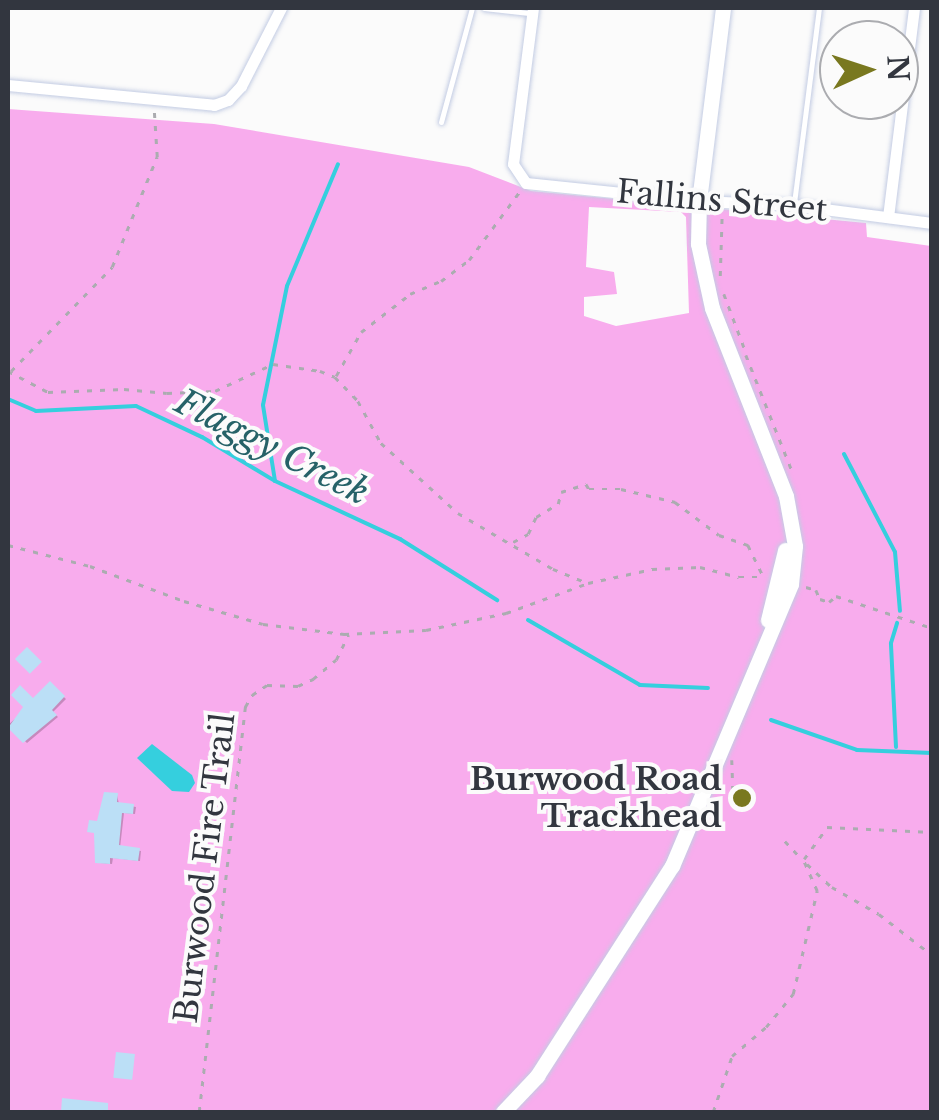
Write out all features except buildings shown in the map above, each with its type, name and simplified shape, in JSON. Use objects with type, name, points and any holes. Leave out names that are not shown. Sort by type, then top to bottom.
[{"type":"main road","points":[[503,1112],[536,1076],[672,866],[791,584],[795,546],[790,537],[786,496],[712,308],[698,244],[699,201],[723,8]]},
{"type":"street","points":[[8,85],[200,106],[228,100],[252,69],[282,8]]},
{"type":"street","points":[[888,217],[914,8]]},
{"type":"street","points":[[521,178],[514,164],[532,11]]},
{"type":"street","name":"Fallins Street","points":[[521,178],[699,201],[793,205],[932,222]]},
{"type":"lane","points":[[441,122],[472,8]]},
{"type":"lane","points":[[484,8],[532,11]]},
{"type":"lane","points":[[793,205],[818,8]]},
{"type":"path","points":[[154,102],[158,157],[112,267],[9,372],[48,392],[214,391],[273,364],[335,377],[358,401],[381,443],[458,514],[588,583]]},
{"type":"path","points":[[335,377],[361,332],[410,294],[441,281],[469,260],[521,178]]},
{"type":"path","points":[[723,202],[720,281],[794,476]]},
{"type":"path","points":[[8,545],[90,566],[184,601],[262,624],[348,634],[426,630],[506,613],[588,583],[652,569],[700,567],[739,577],[763,577],[748,545],[720,534],[675,502],[586,484],[561,492],[558,504],[536,517],[528,534],[510,543]]},
{"type":"path","points":[[804,576],[803,587],[816,590],[820,598],[829,602],[836,596],[932,628]]},
{"type":"path","name":"Burwood Fire Trail","points":[[199,1112],[246,707],[252,695],[267,685],[298,686],[313,679],[336,660],[347,644],[348,634]]},
{"type":"path","points":[[803,860],[827,827],[932,832]]},
{"type":"path","points":[[785,841],[832,887],[879,914],[932,955]]},
{"type":"path","points":[[713,1112],[732,1056],[766,1027],[793,994],[818,891],[803,860]]},
{"type":"shaded area","points":[[8,109],[214,124],[469,167],[531,191],[866,223],[867,237],[931,246],[931,1112],[8,1112]],"holes":[[[589,207],[681,212],[686,217],[689,313],[616,326],[584,316],[584,297],[617,294],[614,272],[586,267]]]},
{"type":"water","points":[[152,744],[192,775],[195,783],[189,792],[172,791],[137,758]]},
{"type":"waterway","points":[[275,481],[263,405],[287,286],[338,164]]},
{"type":"waterway","name":"Flaggy Creek","points":[[8,399],[36,411],[136,406],[202,437],[275,481],[400,539],[497,600]]},
{"type":"waterway","points":[[844,454],[895,552],[900,611]]},
{"type":"waterway","name":"Flaggy Creek","points":[[528,620],[640,685],[708,688]]},
{"type":"waterway","points":[[896,747],[891,643],[897,623]]},
{"type":"waterway","name":"Flaggy Creek","points":[[771,720],[857,750],[932,753]]},
{"type":"place","name":"Burwood Road Trackhead","points":[[742,798]]}]
